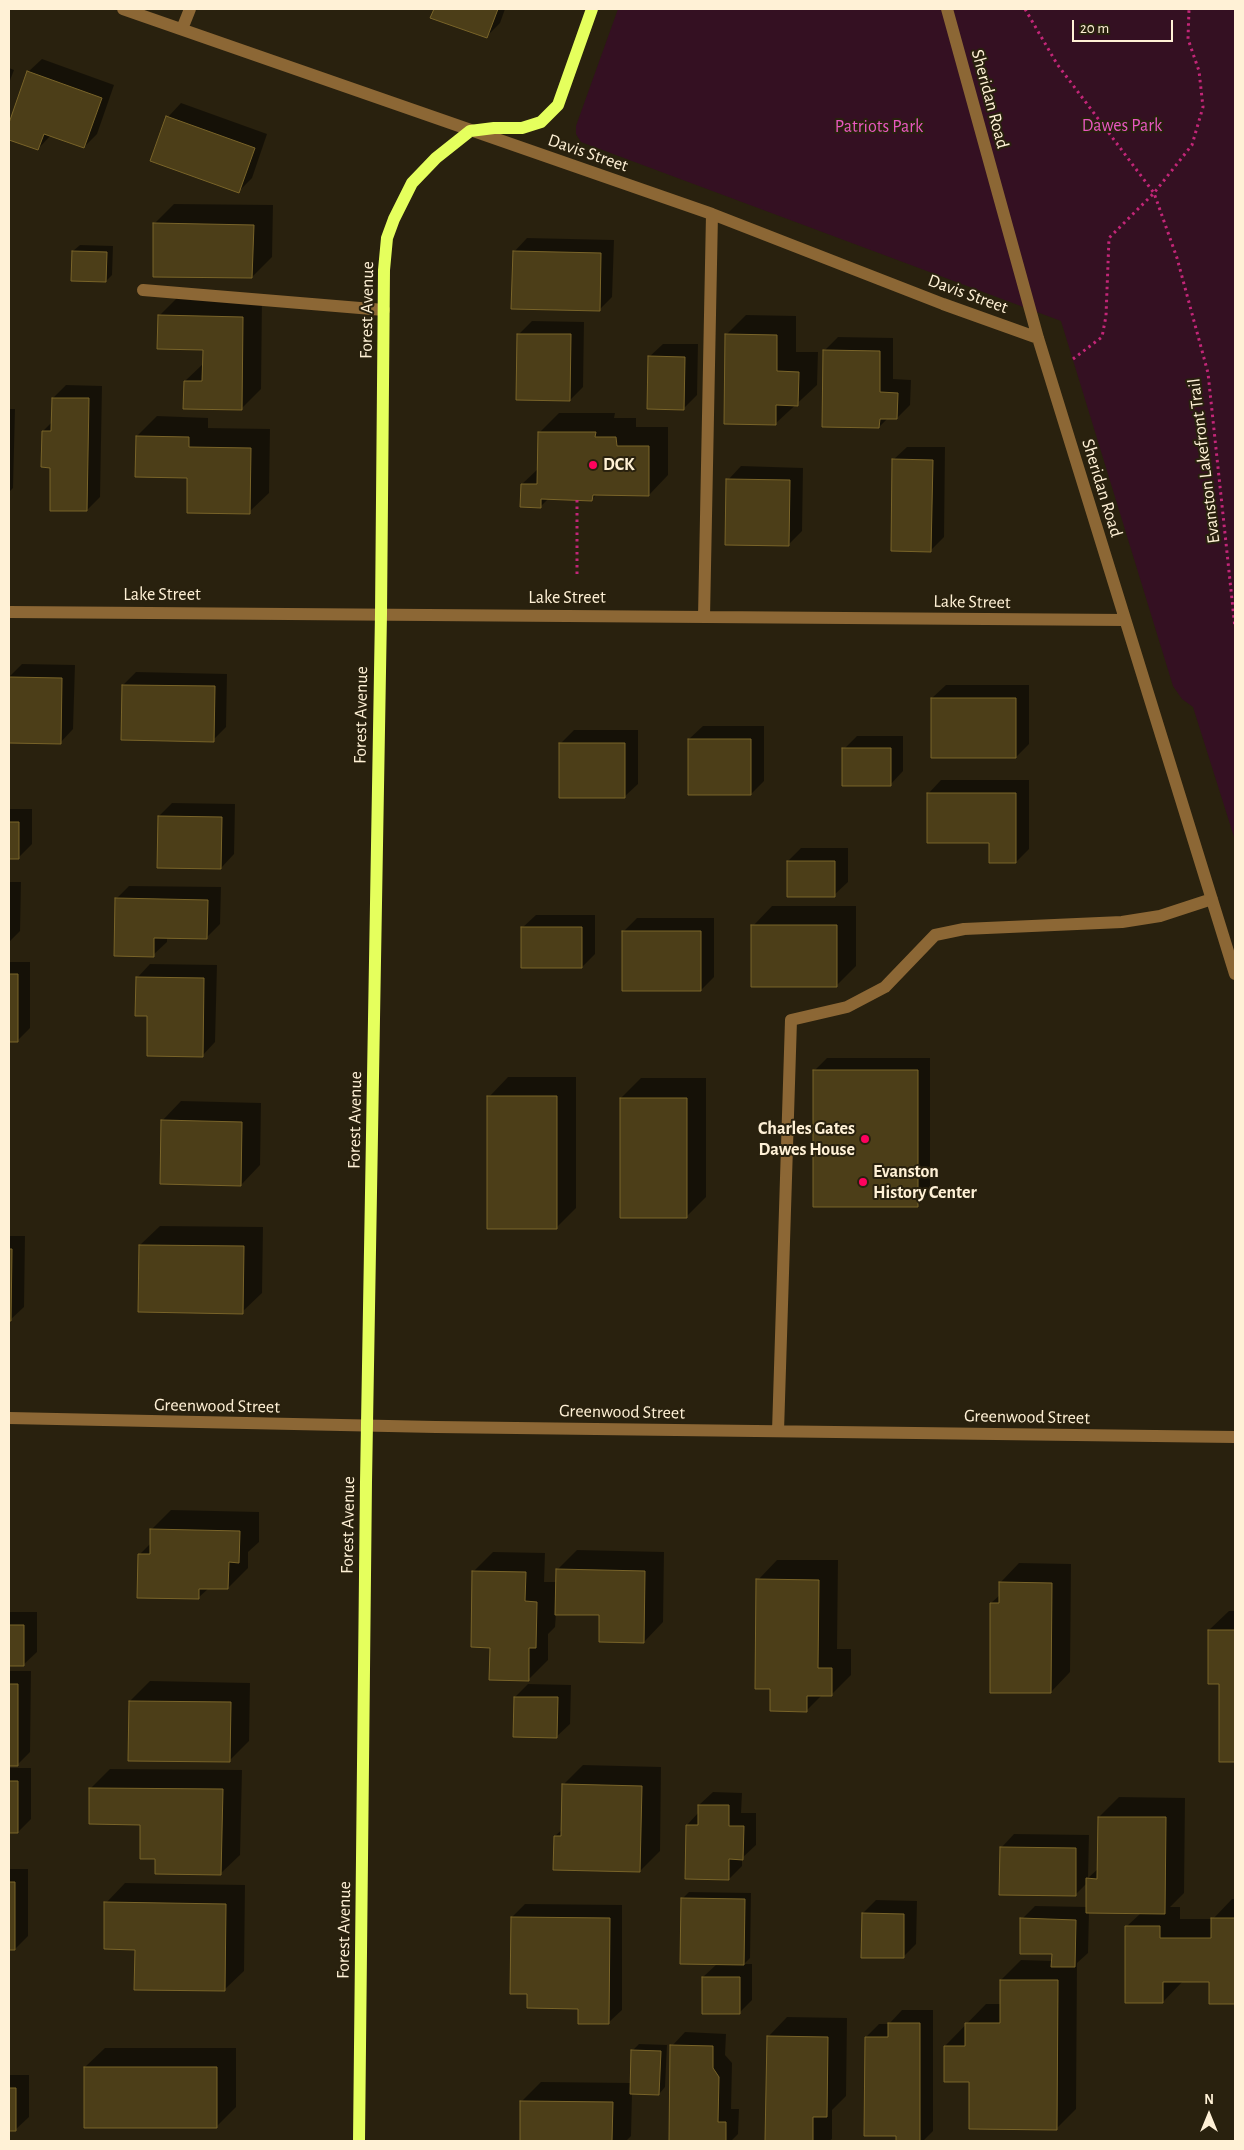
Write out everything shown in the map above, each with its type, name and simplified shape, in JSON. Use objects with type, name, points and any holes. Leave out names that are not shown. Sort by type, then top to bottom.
[{"type":"main road","points":[[470,131],[494,128],[522,128],[541,122],[558,105],[592,9]]},
{"type":"main road","name":"Forest Avenue","points":[[359,2141],[367,1426],[381,614],[384,310],[387,238],[412,183],[436,158],[470,131]]},
{"type":"street","name":"Davis Street","points":[[123,9],[712,214],[1038,338]]},
{"type":"street","points":[[182,29],[190,9]]},
{"type":"street","name":"Sheridan Road","points":[[947,9],[1038,338],[1235,974]]},
{"type":"street","points":[[704,617],[712,214]]},
{"type":"street","points":[[143,290],[384,310]]},
{"type":"street","name":"Lake Street","points":[[9,612],[1125,620]]},
{"type":"street","points":[[778,1431],[791,1020],[847,1007],[885,987],[935,935],[964,929],[1122,922],[1160,916],[1212,899]]},
{"type":"street","name":"Greenwood Street","points":[[9,1418],[367,1426],[1235,1437]]},
{"type":"path","name":"Evanston Lakefront Trail","points":[[1025,9],[1057,64],[1154,193],[1177,258],[1208,373],[1235,628]]},
{"type":"path","points":[[1073,359],[1102,337],[1106,316],[1109,238],[1154,193],[1192,145],[1203,108],[1199,71],[1188,39],[1189,9]]},
{"type":"path","points":[[577,500],[577,575]]},
{"type":"green space","points":[[618,9],[1235,9],[1235,840],[1193,707],[1182,699],[1173,686],[1061,321],[581,142],[576,134],[576,126]]},
{"type":"building","points":[[434,9],[498,9],[487,38],[430,18]]},
{"type":"building","points":[[27,71],[102,98],[84,148],[44,134],[38,150],[9,140],[9,123]]},
{"type":"building","points":[[166,116],[255,148],[239,193],[150,161]]},
{"type":"building","points":[[153,223],[254,225],[252,278],[153,277]]},
{"type":"building","points":[[72,251],[107,252],[106,282],[71,281]]},
{"type":"building","points":[[513,251],[601,253],[600,311],[511,309]]},
{"type":"building","points":[[158,315],[243,317],[242,410],[183,409],[184,381],[202,381],[203,350],[157,349]]},
{"type":"building","points":[[517,334],[571,334],[570,401],[516,400]]},
{"type":"building","points":[[725,334],[777,335],[777,371],[799,372],[798,406],[776,405],[776,425],[724,424]]},
{"type":"building","points":[[823,350],[880,351],[880,392],[898,393],[897,419],[880,419],[879,428],[822,427]]},
{"type":"building","points":[[648,356],[685,357],[684,410],[647,409]]},
{"type":"building","points":[[52,398],[89,398],[87,511],[50,511],[50,468],[41,467],[42,431],[51,431]]},
{"type":"building","name":"DCK","points":[[538,432],[596,432],[595,437],[616,437],[617,446],[649,446],[649,496],[593,495],[592,501],[541,499],[541,508],[520,507],[521,484],[537,484]]},
{"type":"building","points":[[136,436],[189,437],[189,447],[251,448],[250,514],[187,513],[187,478],[135,477]]},
{"type":"building","points":[[892,459],[933,460],[931,552],[891,551]]},
{"type":"building","points":[[726,479],[790,480],[789,546],[725,545]]},
{"type":"building","points":[[9,677],[62,678],[61,744],[9,743]]},
{"type":"building","points":[[122,685],[215,686],[214,742],[121,740]]},
{"type":"building","points":[[931,698],[1016,698],[1016,758],[931,758]]},
{"type":"building","points":[[688,739],[751,739],[751,795],[688,795]]},
{"type":"building","points":[[559,743],[625,743],[625,798],[559,798]]},
{"type":"building","points":[[842,748],[891,748],[891,786],[842,786]]},
{"type":"building","points":[[927,793],[1016,793],[1016,863],[989,863],[989,843],[927,843]]},
{"type":"building","points":[[158,816],[222,817],[221,869],[157,868]]},
{"type":"building","points":[[9,822],[19,822],[19,859],[9,859]]},
{"type":"building","points":[[787,861],[835,861],[835,897],[787,897]]},
{"type":"building","points":[[115,898],[208,900],[207,939],[154,938],[154,957],[114,956]]},
{"type":"building","points":[[751,925],[837,925],[837,987],[751,987]]},
{"type":"building","points":[[521,927],[582,927],[582,968],[521,968]]},
{"type":"building","points":[[622,931],[701,931],[701,991],[622,991]]},
{"type":"building","points":[[9,974],[18,974],[18,1042],[9,1042]]},
{"type":"building","points":[[136,977],[204,978],[203,1057],[147,1056],[147,1016],[135,1016]]},
{"type":"building","name":"Charles Gates Dawes House","points":[[813,1070],[918,1070],[918,1207],[813,1207]]},
{"type":"building","points":[[487,1096],[557,1096],[557,1229],[487,1229]]},
{"type":"building","points":[[620,1098],[687,1098],[687,1218],[620,1218]]},
{"type":"building","points":[[161,1120],[242,1122],[241,1186],[160,1184]]},
{"type":"building","points":[[139,1245],[244,1246],[243,1314],[138,1312]]},
{"type":"building","points":[[9,1249],[12,1249],[11,1321],[9,1321]]},
{"type":"building","points":[[150,1529],[240,1531],[239,1563],[229,1562],[228,1589],[199,1589],[199,1599],[137,1598],[138,1554],[150,1554]]},
{"type":"building","points":[[556,1569],[645,1571],[644,1643],[599,1642],[599,1615],[555,1615]]},
{"type":"building","points":[[472,1571],[526,1572],[525,1601],[537,1602],[536,1648],[529,1648],[529,1681],[489,1680],[490,1648],[471,1647]]},
{"type":"building","points":[[756,1579],[819,1580],[818,1668],[832,1668],[832,1696],[807,1696],[807,1712],[770,1711],[770,1689],[755,1689]]},
{"type":"building","points":[[999,1582],[1052,1583],[1051,1693],[990,1693],[990,1603],[999,1603]]},
{"type":"building","points":[[9,1625],[24,1625],[24,1666],[9,1666]]},
{"type":"building","points":[[1208,1630],[1235,1630],[1235,1762],[1219,1762],[1219,1684],[1208,1684]]},
{"type":"building","points":[[9,1684],[18,1684],[18,1766],[9,1766]]},
{"type":"building","points":[[514,1697],[558,1697],[557,1738],[513,1737]]},
{"type":"building","points":[[129,1701],[231,1702],[230,1762],[128,1761]]},
{"type":"building","points":[[9,1781],[18,1781],[18,1833],[9,1833]]},
{"type":"building","points":[[562,1784],[642,1786],[640,1872],[553,1870],[554,1836],[561,1836]]},
{"type":"building","points":[[89,1788],[223,1789],[221,1875],[155,1874],[155,1859],[140,1859],[140,1825],[89,1824]]},
{"type":"building","points":[[698,1805],[729,1805],[729,1826],[744,1826],[743,1860],[729,1859],[729,1880],[685,1879],[686,1825],[698,1825]]},
{"type":"building","points":[[1098,1817],[1166,1817],[1165,1914],[1086,1913],[1086,1878],[1097,1879]]},
{"type":"building","points":[[1000,1847],[1076,1848],[1076,1896],[999,1895]]},
{"type":"building","points":[[9,1882],[15,1882],[15,1950],[9,1950]]},
{"type":"building","points":[[681,1898],[745,1899],[744,1965],[680,1964]]},
{"type":"building","points":[[104,1902],[226,1904],[225,1991],[134,1990],[135,1950],[104,1949]]},
{"type":"building","points":[[862,1913],[904,1914],[904,1958],[861,1958]]},
{"type":"building","points":[[511,1917],[610,1918],[609,2024],[578,2024],[578,2009],[527,2008],[527,1994],[510,1994]]},
{"type":"building","points":[[1020,1918],[1076,1920],[1075,1967],[1051,1967],[1052,1954],[1020,1954]]},
{"type":"building","points":[[1211,1918],[1235,1918],[1235,2004],[1209,2004],[1209,1982],[1163,1982],[1163,2003],[1125,2003],[1125,1926],[1160,1926],[1160,1938],[1211,1938]]},
{"type":"building","points":[[702,1977],[740,1977],[740,2014],[702,2014]]},
{"type":"building","points":[[1000,1980],[1058,1980],[1057,2130],[969,2129],[969,2082],[944,2082],[944,2046],[965,2046],[965,2023],[1000,2023]]},
{"type":"building","points":[[888,2023],[920,2023],[920,2141],[896,2141],[896,2136],[864,2136],[865,2037],[888,2037]]},
{"type":"building","points":[[767,2036],[828,2037],[827,2117],[813,2117],[813,2141],[765,2141]]},
{"type":"building","points":[[670,2045],[713,2046],[713,2068],[719,2077],[718,2122],[726,2122],[726,2141],[669,2141]]},
{"type":"building","points":[[631,2050],[661,2051],[659,2095],[630,2094]]},
{"type":"building","points":[[84,2067],[217,2067],[217,2128],[84,2128]]},
{"type":"building","points":[[9,2088],[16,2088],[16,2131],[9,2131]]},
{"type":"building","points":[[520,2101],[613,2102],[612,2141],[520,2141]]},
{"type":"place","name":"DCK","points":[[593,465]]},
{"type":"place","name":"Charles Gates Dawes House","points":[[865,1139]]},
{"type":"place","name":"Evanston History Center","points":[[863,1182]]},
{"type":"park label","name":"Dawes Park","points":[[1122,126]]},
{"type":"park label","name":"Patriots Park","points":[[879,127]]}]
